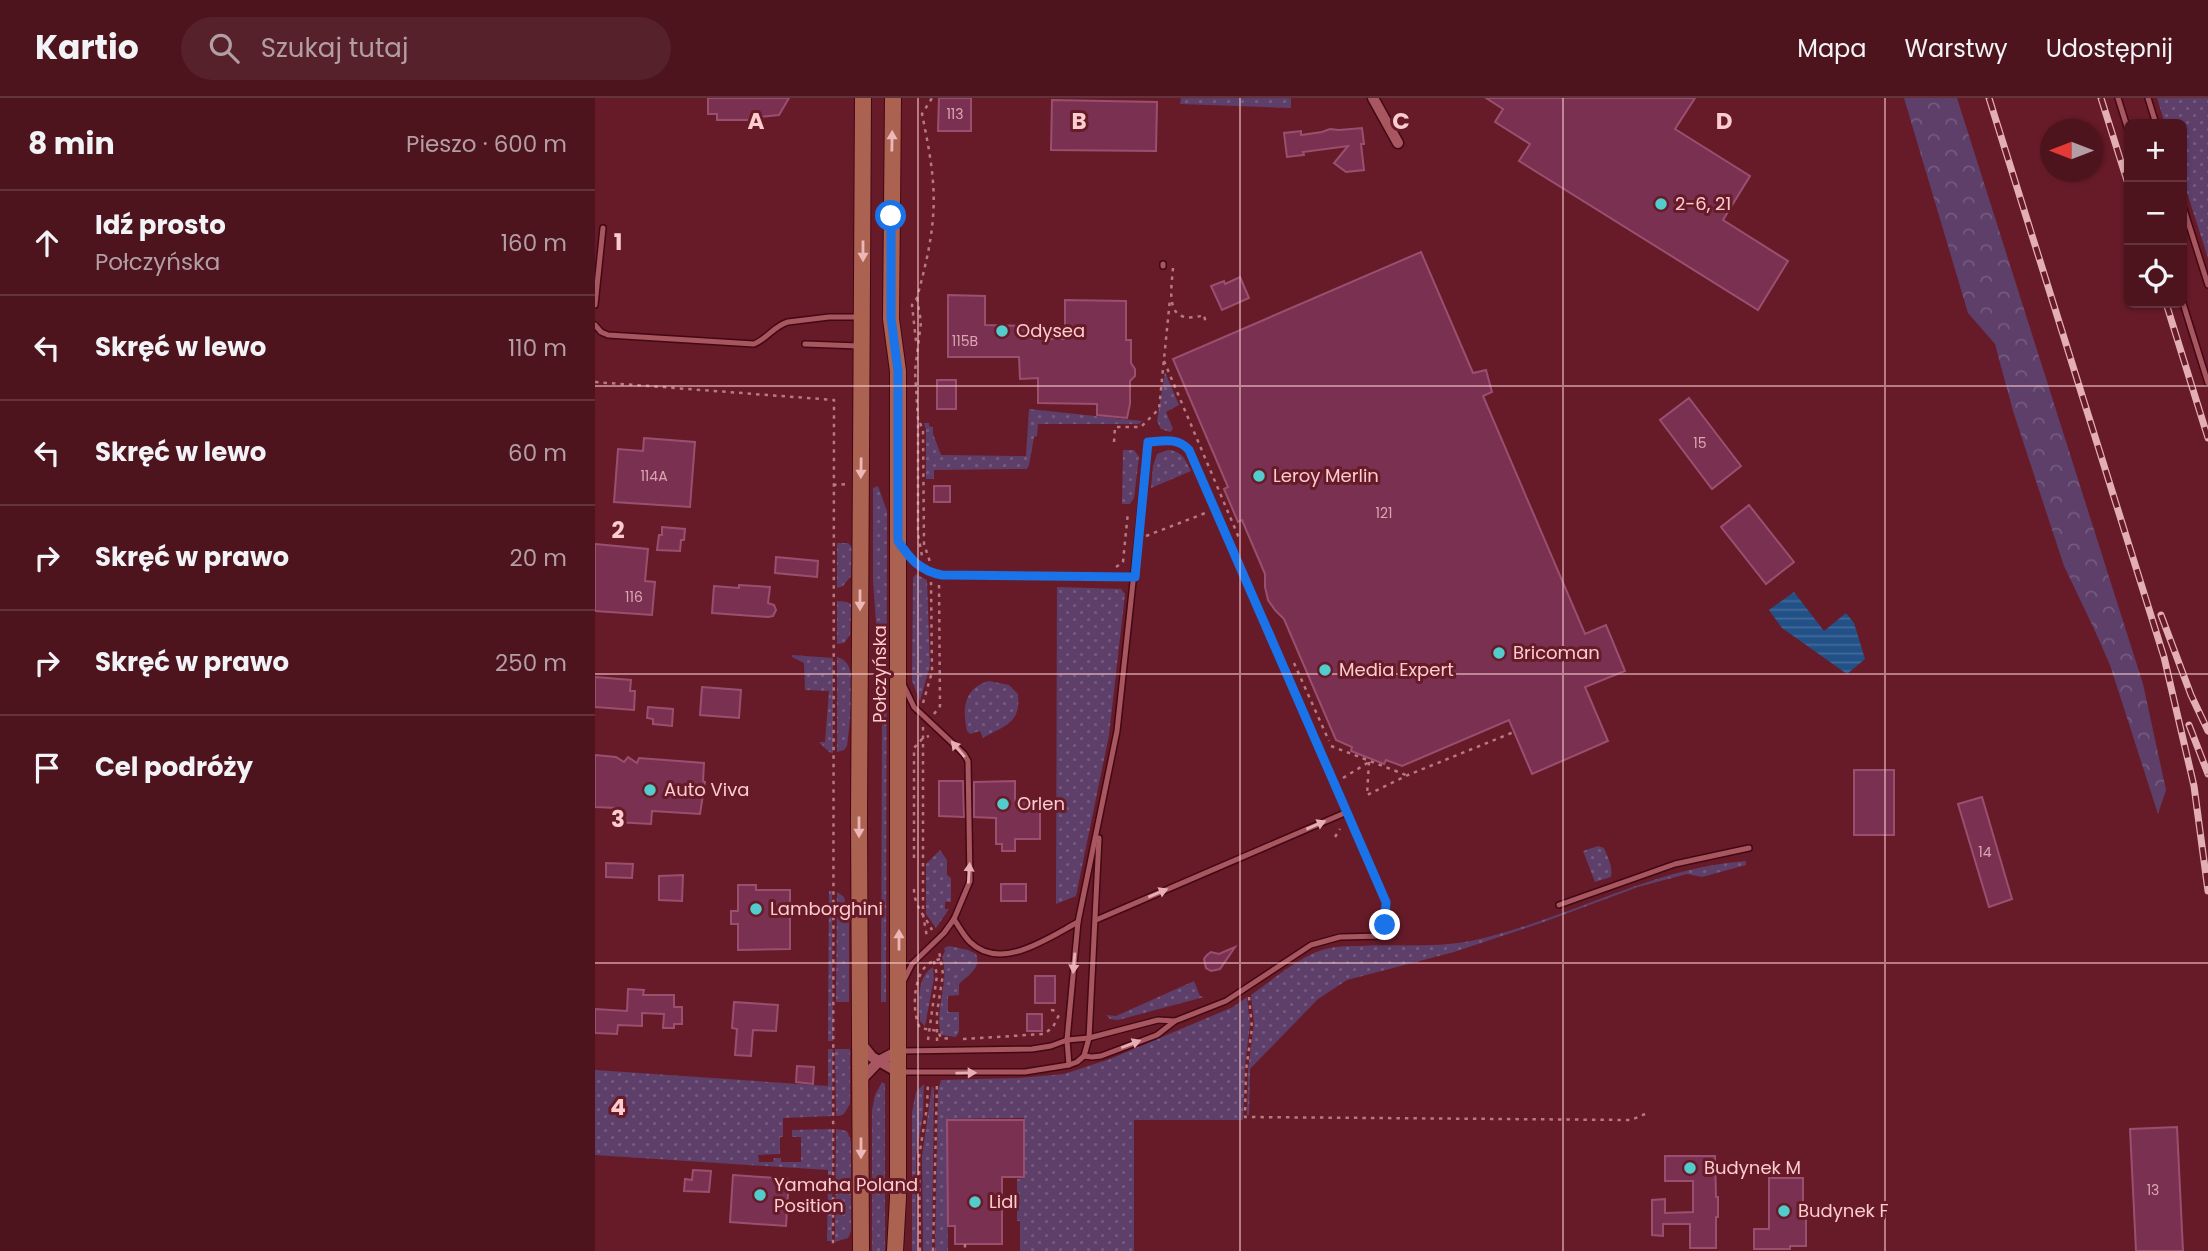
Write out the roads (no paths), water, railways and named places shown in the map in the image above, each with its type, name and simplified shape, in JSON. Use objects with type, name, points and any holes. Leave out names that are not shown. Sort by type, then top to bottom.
[{"type":"main road","name":"Połczyńska","points":[[861,1251],[859,818],[863,98]]},
{"type":"main road","name":"Połczyńska","points":[[893,98],[891,318],[898,371],[899,675],[898,1198],[895,1251]]},
{"type":"street","points":[[1373,98],[1398,143]]},
{"type":"street","points":[[860,1042],[872,1057],[898,1072]]},
{"type":"street","points":[[861,1080],[879,1061],[898,1051]]},
{"type":"lane","points":[[2118,98],[2125,119]]},
{"type":"lane","points":[[2148,98],[2155,119]]},
{"type":"lane","points":[[2187,219],[2208,285]]},
{"type":"lane","points":[[595,305],[603,228]]},
{"type":"lane","points":[[2185,308],[2208,383]]},
{"type":"lane","points":[[595,325],[608,335],[754,344],[782,323],[829,317],[862,317]]},
{"type":"lane","points":[[805,344],[862,345]]},
{"type":"lane","points":[[1069,1065],[1067,1040],[1077,922],[1117,731],[1148,442],[1171,440],[1189,450],[1386,902],[1387,917],[1383,936],[1329,939],[1311,945],[1226,1001],[1175,1021],[1157,1035],[1101,1056],[1084,1056]]},
{"type":"lane","points":[[898,541],[916,564],[928,572],[942,575],[1135,577]]},
{"type":"lane","points":[[899,675],[914,707],[955,743],[968,761],[970,881],[954,919],[944,933],[912,964],[899,990]]},
{"type":"lane","points":[[1095,920],[1347,812]]},
{"type":"lane","points":[[898,1072],[1025,1072],[1069,1065],[1084,1056],[1089,1038],[1100,821]]},
{"type":"lane","points":[[1559,905],[1675,864],[1749,848]]},
{"type":"lane","points":[[954,919],[969,942],[994,954],[1026,949],[1077,922]]},
{"type":"lane","points":[[898,1051],[1032,1049],[1158,1020],[1175,1021]]},
{"type":"water","points":[[1794,592],[1824,631],[1846,613],[1854,623],[1865,659],[1847,674],[1782,628],[1769,610]]},
{"type":"railway","points":[[1989,98],[2164,657],[2194,786],[2208,891]]},
{"type":"railway","points":[[2101,98],[2127,182]]},
{"type":"railway","points":[[2168,308],[2208,438]]},
{"type":"railway","points":[[2161,615],[2191,695],[2208,731]]},
{"type":"railway","points":[[2189,725],[2208,774]]},
{"type":"place","name":"2-6, 21","points":[[1661,204]]},
{"type":"place","name":"Odysea","points":[[1002,331]]},
{"type":"place","name":"Leroy Merlin","points":[[1259,476]]},
{"type":"place","name":"Bricoman","points":[[1499,653]]},
{"type":"place","name":"Media Expert","points":[[1325,670]]},
{"type":"place","name":"Auto Viva","points":[[650,790]]},
{"type":"place","name":"Orlen","points":[[1003,804]]},
{"type":"place","name":"Lamborghini","points":[[756,909]]},
{"type":"place","name":"Budynek M","points":[[1690,1168]]},
{"type":"place","name":"Yamaha Poland Position","points":[[760,1195]]},
{"type":"place","name":"Lidl","points":[[975,1202]]},
{"type":"place","name":"Budynek F","points":[[1784,1211]]}]
